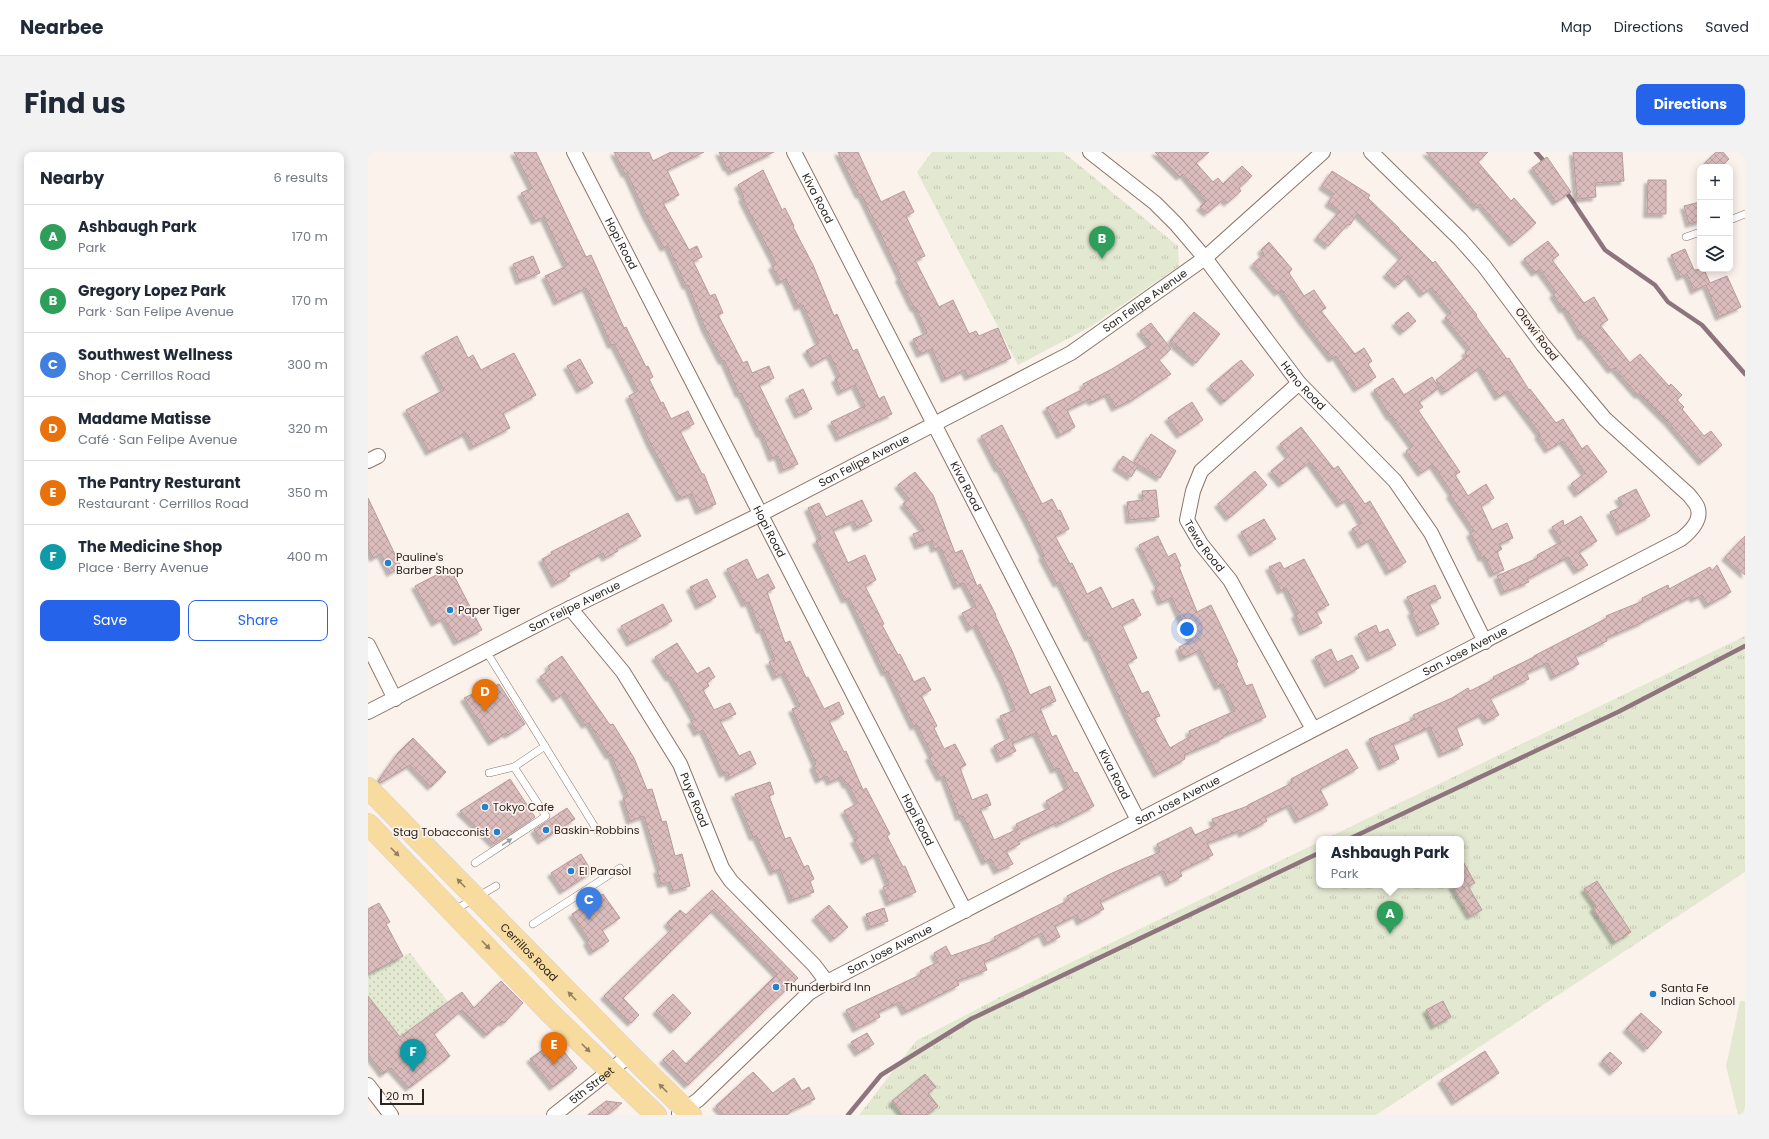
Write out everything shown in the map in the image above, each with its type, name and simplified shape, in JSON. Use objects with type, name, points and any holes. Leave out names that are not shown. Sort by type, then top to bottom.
[{"type":"main road","name":"Cerrillos Road","points":[[368,788],[630,1055],[684,1113]]},
{"type":"main road","points":[[368,824],[609,1071],[656,1115]]},
{"type":"street","name":"Hopi Road","points":[[574,152],[762,514],[965,911]]},
{"type":"street","name":"Kiva Road","points":[[794,152],[1138,820]]},
{"type":"street","name":"Hano Road","points":[[1090,152],[1155,202],[1176,224],[1205,258],[1299,383],[1395,481],[1431,533],[1486,642]]},
{"type":"street","name":"San Felipe Avenue","points":[[368,712],[570,608],[762,514],[1071,352],[1205,258],[1323,152]]},
{"type":"street","name":"Otowi Road","points":[[1371,152],[1460,239],[1484,266],[1575,385],[1605,419],[1689,495],[1698,507],[1698,517]]},
{"type":"street","name":"Tewa Road","points":[[1299,383],[1201,471],[1192,491],[1187,520],[1201,544],[1230,580],[1313,730]]},
{"type":"street","name":"San Jose Avenue","points":[[684,1113],[809,993],[827,982],[1681,540],[1693,530],[1698,517]]},
{"type":"street","name":"Puye Road","points":[[570,608],[623,672],[680,764],[722,868],[731,881],[814,965],[827,982]]},
{"type":"street","points":[[368,645],[395,699]]},
{"type":"street","name":"5th Street","points":[[554,1115],[630,1055]]},
{"type":"street","points":[[368,1085],[391,1115]]},
{"type":"lane","points":[[1733,219],[1745,214]]},
{"type":"lane","points":[[1686,237],[1697,233]]},
{"type":"lane","points":[[486,651],[598,832]]},
{"type":"lane","points":[[489,773],[514,767],[545,746]]},
{"type":"lane","points":[[475,863],[546,816],[514,767]]},
{"type":"lane","points":[[533,924],[620,868]]},
{"type":"lane","points":[[453,911],[496,886]]},
{"type":"green space","points":[[932,152],[1063,152],[1178,246],[1179,266],[1090,327],[1018,365],[917,172]]},
{"type":"green space","points":[[1745,636],[1745,872],[1376,1115],[859,1115],[916,1041],[1002,996],[1316,843],[1316,888],[1464,888],[1464,836],[1331,836]]},
{"type":"green space","points":[[410,953],[448,1002],[400,1037],[368,996],[368,974]]},
{"type":"green space","points":[[1740,1001],[1745,1001],[1745,1115],[1738,1115],[1726,1066]]},
{"type":"building","points":[[514,152],[536,152],[586,257],[591,255],[624,328],[626,327],[646,367],[648,366],[653,377],[649,379],[671,419],[688,411],[694,424],[680,431],[702,474],[704,474],[716,504],[699,511],[692,494],[680,498],[650,443],[629,396],[638,391],[614,344],[611,345],[586,288],[557,302],[545,276],[567,266],[544,217],[535,221],[521,193],[532,188]]},
{"type":"building","points":[[614,152],[649,152],[653,161],[671,152],[704,152],[667,170],[679,195],[663,203],[689,250],[697,246],[702,257],[693,261],[710,296],[715,294],[723,313],[718,315],[743,363],[747,361],[752,373],[769,366],[774,378],[759,385],[798,464],[783,470],[778,456],[772,458],[762,433],[760,434],[741,393],[739,394],[724,360],[722,361],[705,328],[688,285],[686,286],[668,246],[664,248],[646,215],[627,173],[625,174]]},
{"type":"building","points":[[719,152],[774,152],[731,172],[729,167],[727,168]]},
{"type":"building","points":[[838,152],[858,152],[881,202],[904,191],[914,212],[906,216],[925,256],[915,260],[939,307],[953,300],[969,334],[976,331],[979,336],[998,328],[1011,358],[968,377],[965,370],[945,379],[932,349],[920,354],[913,339],[927,333],[916,308],[914,308],[899,278],[901,277],[861,194],[859,195]]},
{"type":"building","points":[[1155,152],[1209,152],[1196,163],[1213,182],[1218,178],[1223,184],[1242,166],[1252,176],[1239,188],[1241,191],[1227,203],[1224,199],[1207,213],[1200,207],[1206,201],[1183,174],[1180,177]]},
{"type":"building","points":[[1426,152],[1488,152],[1478,162],[1511,201],[1514,198],[1536,223],[1513,243],[1480,204],[1477,208]]},
{"type":"building","points":[[1573,152],[1622,152],[1624,181],[1595,183],[1596,197],[1577,199]]},
{"type":"building","points":[[1716,152],[1723,152],[1729,159],[1724,164],[1704,164]]},
{"type":"building","points":[[1547,157],[1571,192],[1556,202],[1532,168]]},
{"type":"building","points":[[763,170],[782,210],[785,208],[813,265],[834,316],[837,314],[853,351],[857,349],[879,399],[884,396],[892,414],[839,438],[831,422],[865,406],[855,385],[841,392],[835,379],[840,376],[830,355],[814,364],[806,351],[819,343],[803,305],[798,307],[786,279],[780,282],[772,266],[776,264],[742,198],[744,197],[738,185]]},
{"type":"building","points":[[1332,171],[1370,195],[1368,198],[1433,263],[1435,261],[1477,315],[1476,316],[1507,359],[1509,358],[1529,390],[1530,389],[1556,423],[1563,419],[1582,449],[1587,445],[1607,472],[1578,494],[1571,484],[1585,473],[1563,441],[1548,450],[1538,435],[1540,434],[1508,391],[1498,397],[1480,367],[1445,392],[1436,380],[1467,356],[1465,352],[1470,349],[1445,318],[1451,313],[1431,288],[1423,294],[1408,275],[1398,285],[1386,274],[1402,257],[1357,214],[1350,225],[1348,224],[1328,246],[1317,237],[1340,211],[1328,203],[1334,194],[1322,186]]},
{"type":"building","points":[[1648,180],[1666,180],[1666,214],[1647,214]]},
{"type":"building","points":[[1697,203],[1697,222],[1689,224],[1684,206]]},
{"type":"building","points":[[1548,241],[1559,255],[1552,260],[1584,303],[1594,297],[1608,320],[1600,325],[1630,363],[1640,354],[1669,386],[1671,384],[1682,395],[1677,400],[1684,407],[1682,409],[1704,436],[1711,431],[1722,445],[1702,462],[1668,422],[1640,394],[1638,395],[1614,368],[1611,370],[1584,335],[1582,337],[1565,308],[1563,310],[1553,294],[1556,292],[1540,270],[1535,273],[1524,259]]},
{"type":"building","points":[[1269,242],[1292,269],[1289,273],[1304,296],[1314,290],[1326,308],[1321,311],[1355,354],[1364,348],[1372,361],[1368,364],[1376,377],[1357,389],[1336,356],[1332,359],[1281,290],[1278,293],[1253,264],[1264,254],[1261,250]]},
{"type":"building","points":[[1685,249],[1694,270],[1697,270],[1697,272],[1705,272],[1710,283],[1727,276],[1741,307],[1719,317],[1706,285],[1694,291],[1687,274],[1680,277],[1671,255]]},
{"type":"building","points":[[533,256],[540,273],[519,281],[513,264]]},
{"type":"building","points":[[1194,312],[1220,334],[1196,363],[1170,341]]},
{"type":"building","points":[[1408,312],[1416,321],[1403,332],[1395,323]]},
{"type":"building","points":[[1151,323],[1171,349],[1159,360],[1171,374],[1132,400],[1115,408],[1108,394],[1092,402],[1090,399],[1067,410],[1075,427],[1060,435],[1046,408],[1085,388],[1083,384],[1112,369],[1151,345],[1140,331]]},
{"type":"building","points":[[457,336],[468,358],[473,355],[481,370],[514,353],[536,395],[503,413],[510,428],[473,447],[466,433],[429,452],[406,410],[444,390],[425,353]]},
{"type":"building","points":[[580,359],[593,383],[580,390],[567,366]]},
{"type":"building","points":[[1241,360],[1254,375],[1224,402],[1210,386]]},
{"type":"building","points":[[1432,377],[1439,388],[1419,402],[1423,407],[1418,410],[1460,472],[1455,475],[1468,496],[1486,484],[1494,498],[1481,506],[1492,530],[1507,523],[1513,538],[1499,544],[1502,549],[1497,552],[1504,570],[1493,574],[1485,557],[1482,558],[1470,533],[1474,531],[1450,495],[1452,493],[1433,465],[1421,473],[1406,451],[1413,446],[1391,416],[1390,417],[1374,390],[1393,378],[1404,395]]},
{"type":"building","points":[[803,389],[812,409],[798,415],[789,396]]},
{"type":"building","points":[[1192,402],[1203,420],[1180,435],[1168,418]]},
{"type":"building","points":[[1002,425],[1042,504],[1052,499],[1058,511],[1060,510],[1069,529],[1055,536],[1070,564],[1072,563],[1087,594],[1101,587],[1112,609],[1133,599],[1141,615],[1122,625],[1137,658],[1127,663],[1142,694],[1148,691],[1160,716],[1154,718],[1170,748],[1191,736],[1189,731],[1235,711],[1223,684],[1218,687],[1200,650],[1183,658],[1179,647],[1191,641],[1172,598],[1161,602],[1155,588],[1159,586],[1139,545],[1158,536],[1168,557],[1175,553],[1197,612],[1211,605],[1238,662],[1236,663],[1246,686],[1252,684],[1266,717],[1184,755],[1185,759],[1157,774],[1135,732],[1091,637],[1088,638],[1060,582],[1057,584],[1042,556],[1044,555],[1030,526],[1000,468],[998,469],[981,436]]},
{"type":"building","points":[[1301,427],[1334,469],[1338,466],[1365,504],[1370,501],[1406,562],[1389,572],[1371,539],[1361,545],[1352,529],[1362,523],[1348,499],[1340,504],[1310,462],[1282,484],[1271,471],[1289,456],[1280,444]]},
{"type":"building","points":[[1151,434],[1176,451],[1160,478],[1134,462]]},
{"type":"building","points":[[1123,456],[1138,466],[1131,477],[1116,467]]},
{"type":"building","points":[[1255,471],[1267,485],[1229,518],[1218,504]]},
{"type":"building","points":[[915,472],[933,495],[955,553],[962,550],[977,586],[980,584],[996,615],[1030,695],[1050,686],[1056,701],[1040,708],[1052,737],[1056,735],[1074,773],[1077,772],[1094,806],[1059,824],[1058,822],[1018,841],[1020,844],[1006,851],[1013,864],[997,871],[991,859],[985,862],[963,816],[959,817],[944,776],[940,778],[929,757],[932,755],[917,725],[914,727],[887,671],[885,673],[849,598],[845,600],[816,541],[821,538],[808,508],[819,503],[826,517],[862,500],[872,521],[857,528],[854,521],[833,530],[848,563],[865,555],[876,580],[865,586],[884,624],[882,625],[898,655],[900,654],[914,682],[924,677],[931,690],[921,695],[937,726],[934,728],[944,749],[955,744],[966,765],[960,768],[972,800],[987,794],[991,805],[980,809],[994,840],[1018,829],[1016,824],[1050,808],[1046,801],[1068,788],[1059,768],[1054,770],[1036,733],[1012,743],[1016,751],[1000,759],[994,746],[1009,738],[1000,716],[1015,710],[1003,680],[976,625],[970,629],[962,613],[976,606],[964,583],[957,586],[940,547],[934,549],[932,541],[918,546],[913,534],[924,530],[903,504],[909,499],[898,485]]},
{"type":"building","points":[[1636,489],[1650,516],[1620,532],[1610,512],[1623,506],[1618,498]]},
{"type":"building","points":[[1156,490],[1159,517],[1129,520],[1127,502],[1143,500],[1142,491]]},
{"type":"building","points":[[368,498],[401,567],[390,573],[381,554],[373,558],[368,547]]},
{"type":"building","points":[[628,513],[641,536],[616,549],[618,551],[605,558],[603,553],[568,572],[570,576],[555,584],[542,559],[552,554],[551,552]]},
{"type":"building","points":[[1581,516],[1597,541],[1579,552],[1588,565],[1577,571],[1568,557],[1527,579],[1529,582],[1504,592],[1497,576],[1538,558],[1537,555],[1561,542],[1552,527],[1563,520],[1564,526]]},
{"type":"building","points":[[1264,519],[1276,539],[1253,553],[1241,532]]},
{"type":"building","points":[[1745,536],[1745,575],[1725,557]]},
{"type":"building","points":[[747,559],[757,580],[768,574],[775,588],[767,592],[785,643],[790,641],[806,678],[808,677],[824,709],[839,702],[844,714],[829,721],[844,752],[846,751],[863,790],[866,788],[890,834],[887,836],[903,867],[905,866],[916,892],[889,903],[883,887],[889,885],[877,854],[865,861],[854,840],[858,838],[844,811],[858,803],[848,784],[846,785],[842,777],[830,782],[827,776],[819,780],[813,766],[816,764],[792,709],[800,706],[784,673],[776,677],[769,662],[775,660],[763,629],[760,630],[749,602],[745,604],[727,569]]},
{"type":"building","points":[[1304,559],[1329,605],[1316,611],[1322,623],[1303,632],[1295,615],[1298,613],[1286,588],[1281,591],[1269,567],[1280,562],[1284,569]]},
{"type":"building","points":[[1717,565],[1731,592],[1708,605],[1702,595],[1694,599],[1692,596],[1643,622],[1606,638],[1607,641],[1575,656],[1579,664],[1554,677],[1548,663],[1526,673],[1529,679],[1490,698],[1499,715],[1487,721],[1482,714],[1456,727],[1463,745],[1442,754],[1430,727],[1393,744],[1399,759],[1382,767],[1369,739],[1415,719],[1413,715],[1452,698],[1468,688],[1470,691],[1494,679],[1493,677],[1607,618],[1606,616],[1643,601],[1642,598],[1668,585],[1669,589],[1710,567],[1712,571]]},
{"type":"building","points":[[450,568],[482,630],[457,642],[444,618],[435,623],[415,586]]},
{"type":"building","points":[[707,579],[716,597],[699,606],[690,587]]},
{"type":"building","points":[[1435,585],[1441,598],[1429,603],[1439,624],[1420,633],[1411,612],[1414,611],[1407,597]]},
{"type":"building","points":[[663,604],[672,621],[630,643],[621,626]]},
{"type":"building","points":[[1376,625],[1379,633],[1388,629],[1396,645],[1370,658],[1358,634]]},
{"type":"building","points":[[677,643],[697,674],[709,667],[715,677],[707,682],[709,686],[703,690],[714,710],[730,703],[736,714],[720,721],[739,756],[750,751],[756,764],[729,778],[728,772],[723,774],[703,730],[697,733],[691,721],[695,719],[671,677],[669,678],[655,657]]},
{"type":"building","points":[[1331,649],[1337,662],[1352,655],[1359,668],[1328,684],[1315,657]]},
{"type":"building","points":[[562,656],[610,725],[613,724],[634,758],[647,790],[652,789],[662,822],[666,821],[675,856],[682,854],[690,886],[673,891],[670,882],[661,884],[657,870],[660,870],[644,816],[630,821],[623,798],[628,796],[611,754],[609,756],[589,723],[585,725],[564,693],[556,699],[540,677],[550,669],[548,666]]},
{"type":"building","points":[[493,684],[495,686],[499,684],[525,724],[508,735],[506,733],[492,742],[464,698]]},
{"type":"building","points":[[413,738],[446,772],[431,787],[410,765],[380,783],[378,781],[398,753]]},
{"type":"building","points":[[1347,749],[1358,768],[1320,789],[1328,805],[1298,820],[1290,805],[1265,817],[1267,821],[1242,834],[1241,830],[1207,843],[1213,855],[1180,871],[1182,876],[1169,883],[1164,871],[1100,902],[1104,909],[1080,922],[1077,915],[1055,926],[1060,937],[1047,943],[1042,933],[1023,944],[984,962],[987,970],[957,981],[959,985],[905,1012],[900,1002],[878,1012],[880,1017],[856,1029],[846,1010],[922,974],[920,971],[938,962],[934,953],[946,946],[951,956],[996,940],[994,937],[1069,900],[1067,896],[1110,874],[1160,852],[1157,844],[1191,827],[1195,835],[1215,826],[1212,819],[1248,806],[1292,783],[1291,779]]},
{"type":"building","points":[[510,779],[535,817],[494,844],[460,811]]},
{"type":"building","points":[[770,782],[774,794],[769,796],[785,839],[790,837],[804,867],[808,865],[814,879],[810,881],[814,892],[792,900],[780,869],[773,872],[756,836],[753,837],[735,794]]},
{"type":"building","points":[[567,808],[575,819],[541,841],[534,830]]},
{"type":"building","points":[[581,854],[592,872],[563,891],[551,873]]},
{"type":"building","points":[[1464,863],[1475,883],[1468,886],[1482,910],[1470,916],[1454,888],[1464,888]]},
{"type":"building","points":[[1597,881],[1631,932],[1615,942],[1593,908],[1596,906],[1584,889]]},
{"type":"building","name":"Thunderbird Inn","points":[[712,890],[798,978],[688,1085],[663,1060],[673,1050],[686,1064],[777,974],[714,909],[623,998],[639,1015],[631,1023],[604,996],[672,929],[667,923],[680,910],[686,915]]},
{"type":"building","points":[[603,894],[620,918],[602,930],[609,941],[593,952],[587,942],[589,940],[572,914]]},
{"type":"building","points":[[379,903],[390,922],[386,924],[403,956],[368,974],[368,909]]},
{"type":"building","points":[[829,905],[848,927],[834,939],[815,917]]},
{"type":"building","points":[[884,908],[888,921],[870,927],[866,914]]},
{"type":"building","points":[[501,981],[523,1003],[504,1023],[502,1021],[487,1035],[462,1010],[434,1034],[450,1056],[409,1088],[391,1068],[383,1074],[368,1054],[368,996],[400,1037],[462,992],[474,1008]]},
{"type":"building","points":[[673,994],[691,1013],[674,1030],[656,1011]]},
{"type":"building","points":[[1443,1001],[1451,1017],[1434,1026],[1426,1010]]},
{"type":"building","points":[[1641,1013],[1662,1032],[1647,1049],[1626,1029]]},
{"type":"building","points":[[867,1033],[874,1044],[858,1053],[851,1042]]},
{"type":"building","points":[[558,1044],[577,1068],[553,1087],[530,1059],[545,1048],[548,1052]]},
{"type":"building","points":[[1485,1051],[1499,1073],[1455,1102],[1441,1080]]},
{"type":"building","points":[[1610,1052],[1622,1063],[1613,1072],[1602,1061]]},
{"type":"building","points":[[753,1072],[773,1093],[794,1078],[802,1091],[809,1087],[815,1099],[792,1110],[787,1115],[724,1115],[716,1106]]},
{"type":"building","points":[[925,1074],[936,1087],[928,1093],[938,1106],[927,1115],[903,1115],[892,1101]]},
{"type":"building","points":[[606,1101],[622,1103],[607,1115],[588,1115]]},
{"type":"waterway","points":[[1536,152],[1543,160]]},
{"type":"waterway","points":[[1565,190],[1605,250],[1655,285],[1668,302],[1702,325],[1745,374]]},
{"type":"waterway","points":[[1355,836],[1618,712],[1745,646]]},
{"type":"waterway","points":[[848,1115],[881,1075],[971,1019],[1316,854]]},
{"type":"place","name":"Gregory Lopez Park","points":[[1102,259]]},
{"type":"place","name":"Pauline's Barber Shop","points":[[388,563]]},
{"type":"place","name":"Paper Tiger","points":[[450,610]]},
{"type":"place","name":"Madame Matisse","points":[[485,712]]},
{"type":"place","name":"Tokyo Cafe","points":[[485,807]]},
{"type":"place","name":"Baskin-Robbins","points":[[546,830]]},
{"type":"place","name":"Stag Tobacconist","points":[[497,832]]},
{"type":"place","name":"El Parasol","points":[[571,871]]},
{"type":"place","name":"Southwest Wellness","points":[[589,920]]},
{"type":"place","name":"Ashbaugh Park","points":[[1390,934]]},
{"type":"place","name":"Thunderbird Inn","points":[[776,987]]},
{"type":"place","name":"Santa Fe Indian School","points":[[1653,994]]},
{"type":"place","name":"The Pantry Resturant","points":[[554,1065]]},
{"type":"place","name":"The Medicine Shop","points":[[413,1072]]}]
